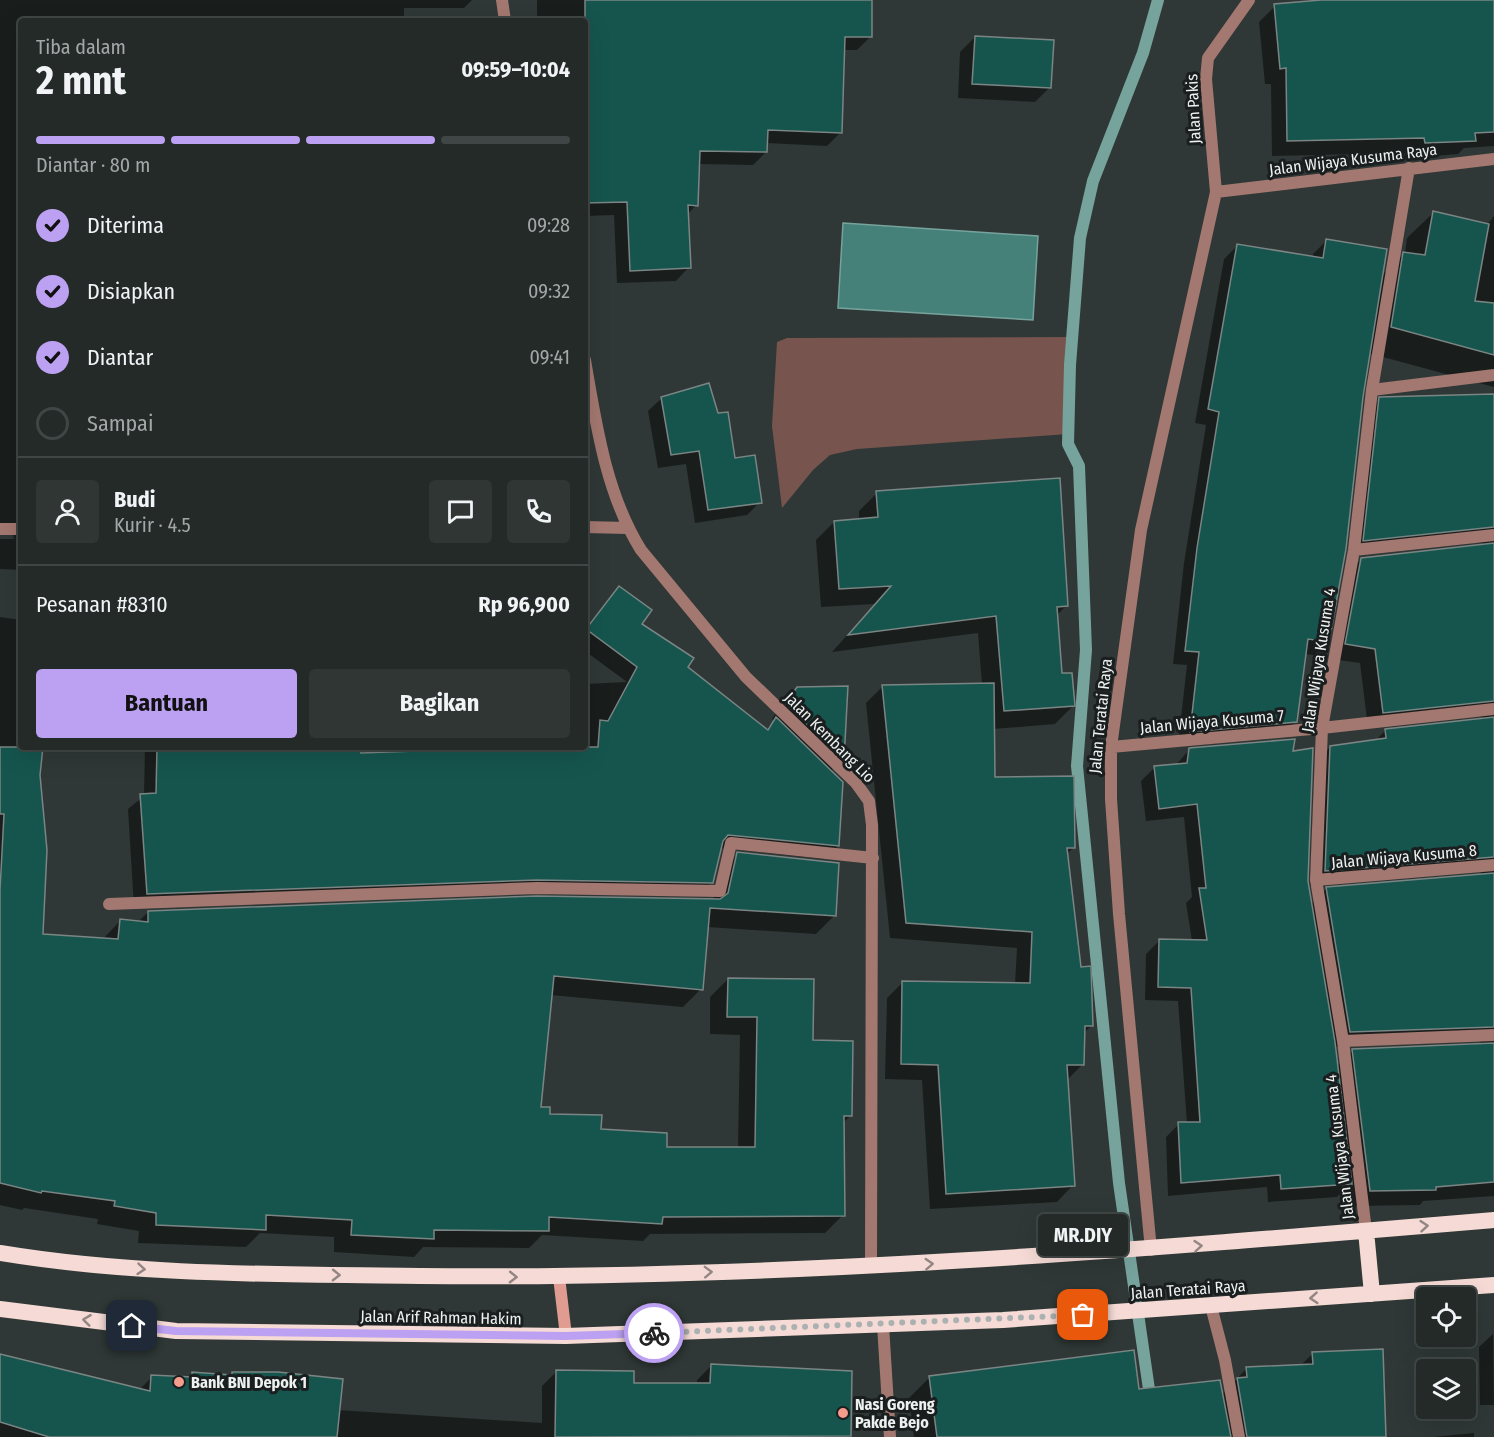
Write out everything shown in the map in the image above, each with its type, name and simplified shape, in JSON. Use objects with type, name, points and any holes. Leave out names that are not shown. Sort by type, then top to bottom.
[{"type":"highway","points":[[0,1253],[56,1262],[188,1273],[559,1277],[871,1267],[1098,1254],[1494,1220]]},
{"type":"highway","points":[[1366,1231],[1372,1293]]},
{"type":"highway","name":"Jalan Teratai Raya","points":[[883,1325],[1211,1306],[1494,1285]]},
{"type":"highway","name":"Jalan Arif Rahman Hakim","points":[[0,1309],[176,1331],[566,1336],[883,1325]]},
{"type":"main road","points":[[559,1277],[566,1336]]},
{"type":"street","points":[[502,0],[504,18]]},
{"type":"street","name":"Jalan Pakis","points":[[1216,192],[1206,79],[1208,58],[1249,0]]},
{"type":"street","name":"Jalan Wijaya Kusuma Raya","points":[[1216,192],[1494,159]]},
{"type":"street","name":"Jalan Wijaya Kusuma 4","points":[[1366,1231],[1343,1041],[1316,880],[1322,728],[1354,550],[1372,390],[1409,168]]},
{"type":"street","name":"Jalan Teratai Raya","points":[[1145,1250],[1116,878],[1111,747],[1141,530],[1216,192]]},
{"type":"street","points":[[1372,390],[1494,375]]},
{"type":"street","name":"Jalan Kembang Lio","points":[[588,377],[597,427],[613,489],[627,528],[641,550],[746,677],[856,783],[869,801],[873,858],[871,1267]]},
{"type":"street","points":[[588,527],[627,528]]},
{"type":"street","points":[[0,529],[18,529]]},
{"type":"street","points":[[1354,550],[1494,535]]},
{"type":"street","name":"Jalan Wijaya Kusuma 7","points":[[1111,747],[1322,728],[1494,708]]},
{"type":"street","points":[[109,904],[537,888],[720,891],[731,843],[873,858]]},
{"type":"street","name":"Jalan Wijaya Kusuma 8","points":[[1316,880],[1494,865]]},
{"type":"street","points":[[1343,1041],[1494,1035]]},
{"type":"street","points":[[1211,1306],[1225,1360],[1239,1437]]},
{"type":"street","points":[[883,1325],[891,1437]]},
{"type":"shaded area","points":[[1072,337],[1068,434],[857,449],[830,455],[813,470],[782,508],[772,426],[777,342],[787,338]]},
{"type":"water","points":[[843,223],[1038,236],[1033,320],[838,308]]},
{"type":"building","points":[[585,0],[872,0],[872,37],[845,37],[842,133],[768,130],[767,152],[700,151],[698,206],[688,205],[691,268],[630,271],[627,202],[588,203],[588,18],[585,18]]},
{"type":"building","points":[[1321,0],[1494,0],[1494,132],[1475,133],[1476,141],[1425,143],[1424,138],[1287,141],[1286,68],[1280,69],[1274,4]]},
{"type":"building","points":[[975,36],[1054,40],[1051,88],[972,84]]},
{"type":"building","points":[[1433,211],[1489,224],[1475,301],[1494,303],[1494,355],[1391,327],[1403,252],[1425,255]]},
{"type":"building","points":[[1326,239],[1387,249],[1363,397],[1346,549],[1329,642],[1308,639],[1297,722],[1190,732],[1199,652],[1185,651],[1197,548],[1219,412],[1208,409],[1237,244],[1323,258]]},
{"type":"building","points":[[709,383],[718,413],[728,412],[735,458],[755,455],[762,503],[708,510],[699,451],[671,455],[661,397]]},
{"type":"building","points":[[1494,394],[1494,527],[1363,541],[1379,397]]},
{"type":"building","points":[[1060,478],[1068,606],[1057,607],[1062,673],[1072,673],[1075,706],[1004,711],[996,616],[848,635],[891,586],[839,589],[834,521],[878,517],[876,491]]},
{"type":"building","points":[[1494,543],[1494,701],[1383,713],[1375,649],[1345,644],[1361,558]]},
{"type":"building","points":[[619,586],[652,610],[642,624],[694,658],[688,667],[768,730],[776,717],[843,782],[839,846],[728,835],[723,841],[713,883],[537,880],[147,894],[140,794],[156,793],[157,750],[361,750],[361,753],[446,750],[588,750],[588,747],[598,747],[600,720],[608,721],[637,667],[588,630],[588,626]]},
{"type":"building","points":[[994,683],[995,777],[1074,776],[1075,848],[1067,848],[1081,967],[1091,966],[1093,1026],[1085,1026],[1084,1065],[1067,1065],[1075,1186],[946,1194],[938,1065],[901,1064],[902,981],[1030,983],[1032,932],[906,923],[882,685]]},
{"type":"building","points":[[848,686],[844,760],[786,704],[797,687]]},
{"type":"building","points":[[1494,717],[1494,857],[1325,871],[1330,746],[1386,738],[1385,729]]},
{"type":"building","points":[[1295,739],[1293,751],[1313,748],[1308,881],[1335,1042],[1352,1184],[1281,1189],[1280,1175],[1181,1183],[1178,1122],[1200,1122],[1191,988],[1158,987],[1159,939],[1207,940],[1199,888],[1206,888],[1197,804],[1159,809],[1154,766],[1187,763],[1189,748]]},
{"type":"building","points":[[0,747],[43,750],[40,775],[47,850],[43,934],[118,939],[120,919],[148,922],[148,911],[537,896],[720,899],[728,893],[737,852],[839,863],[836,916],[710,908],[703,990],[554,976],[541,1107],[550,1107],[550,1114],[602,1115],[601,1129],[667,1133],[667,1147],[755,1147],[757,1017],[727,1017],[728,978],[814,979],[813,1040],[853,1041],[852,1116],[844,1116],[845,1216],[663,1217],[662,1224],[549,1217],[549,1231],[434,1230],[434,1239],[351,1235],[352,1220],[266,1215],[266,1230],[156,1225],[156,1213],[114,1206],[115,1201],[42,1191],[41,1193],[0,1183],[0,890],[4,814],[0,814]]},
{"type":"building","points":[[1494,873],[1494,1027],[1350,1032],[1326,887]]},
{"type":"building","points":[[1494,1043],[1494,1182],[1436,1187],[1436,1190],[1370,1191],[1352,1049]]},
{"type":"building","points":[[1383,1349],[1386,1437],[1247,1437],[1237,1378],[1247,1377],[1246,1367],[1313,1364],[1312,1352]]},
{"type":"building","points":[[1134,1350],[1139,1389],[1220,1380],[1231,1437],[937,1437],[929,1376]]},
{"type":"building","points":[[0,1354],[150,1391],[151,1375],[192,1377],[192,1372],[232,1375],[232,1372],[278,1372],[343,1379],[337,1437],[49,1437],[0,1422]]},
{"type":"building","points":[[711,1364],[852,1371],[851,1436],[555,1437],[556,1370],[634,1371],[634,1383],[710,1383]]},
{"type":"waterway","points":[[1151,1403],[1119,1183],[1077,766],[1086,650],[1079,466],[1068,444],[1070,365],[1080,238],[1093,181],[1143,53],[1158,0]]},
{"type":"way so far","points":[[654,1333],[1083,1315]]},
{"type":"place","name":"MR.DIY","points":[[1083,1315]]},
{"type":"place","name":"Bank BNI Depok 1","points":[[179,1382]]},
{"type":"place","name":"Nasi Goreng Pakde Bejo","points":[[843,1413]]},
{"type":"route","points":[[132,1326],[176,1331],[460,1336],[654,1333]]}]
